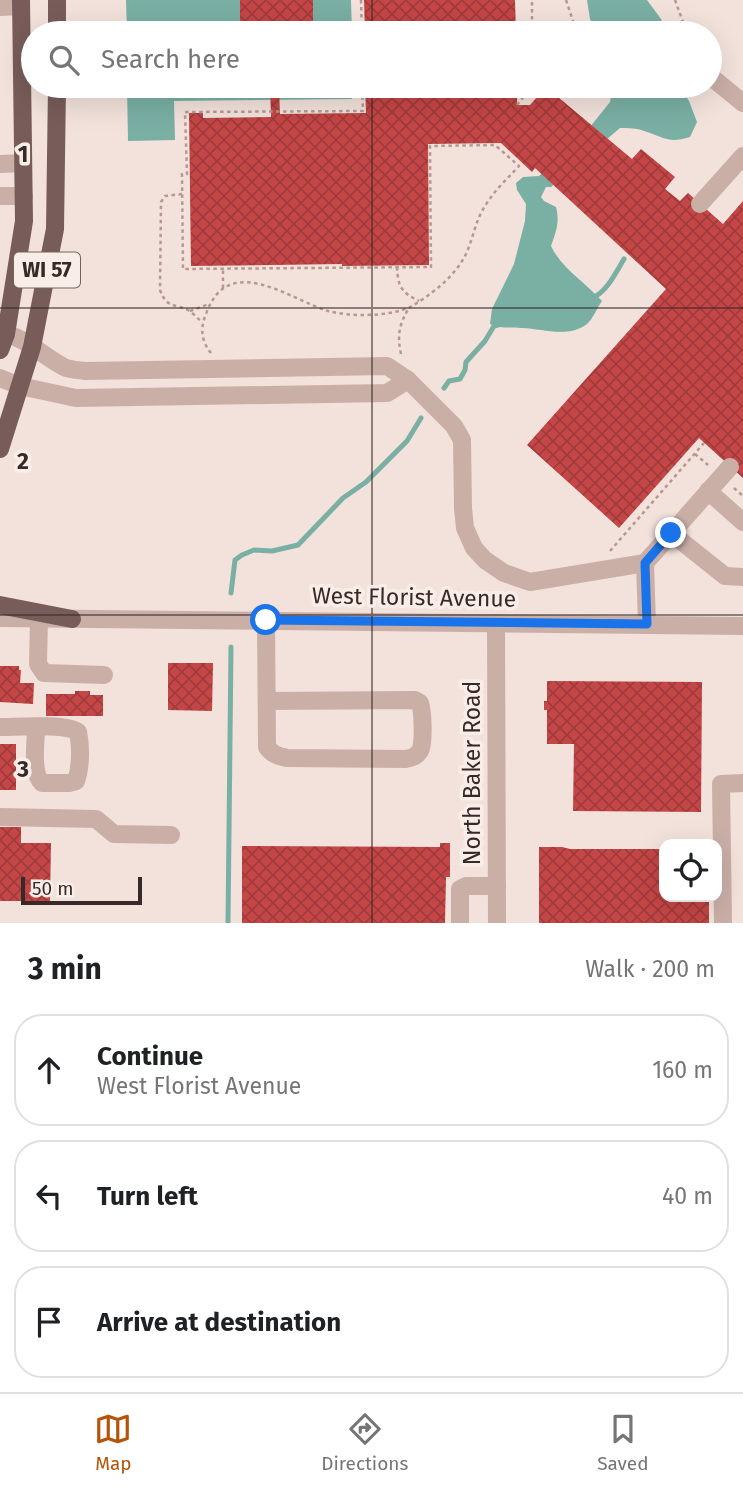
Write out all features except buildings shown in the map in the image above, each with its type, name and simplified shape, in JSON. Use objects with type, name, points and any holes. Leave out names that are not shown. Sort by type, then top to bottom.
[{"type":"main road","points":[[57,0],[57,21]]},
{"type":"main road","name":"WI 57","points":[[21,3],[21,21]]},
{"type":"main road","name":"WI 57","points":[[2,339],[24,221],[22,98]]},
{"type":"main road","name":"WI 57","points":[[0,449],[33,346],[55,229],[57,98]]},
{"type":"main road","points":[[0,605],[72,619]]},
{"type":"street","points":[[0,7],[21,3]]},
{"type":"street","points":[[722,86],[743,103]]},
{"type":"street","points":[[700,204],[743,156]]},
{"type":"street","points":[[0,164],[23,163]]},
{"type":"street","points":[[0,196],[24,196]]},
{"type":"street","points":[[2,339],[33,346],[66,368],[85,371],[387,366],[408,380],[454,426],[462,440],[465,528],[474,548],[485,560],[504,573],[530,582],[645,563],[730,467]]},
{"type":"street","points":[[0,378],[20,386],[76,398],[387,393],[408,380]]},
{"type":"street","points":[[708,491],[743,522]]},
{"type":"street","points":[[671,533],[725,576],[743,577]]},
{"type":"street","points":[[645,563],[647,624]]},
{"type":"street","name":"West Florist Avenue","points":[[0,618],[743,626]]},
{"type":"street","points":[[39,618],[38,664],[44,673],[104,675]]},
{"type":"street","points":[[266,620],[267,747],[272,753],[277,756],[405,759],[413,758],[419,753],[422,709],[420,703],[415,701],[267,701]]},
{"type":"street","name":"North Baker Road","points":[[496,623],[497,923]]},
{"type":"street","points":[[0,727],[36,727]]},
{"type":"street","points":[[723,923],[722,783],[743,783]]},
{"type":"street","points":[[0,817],[96,819],[114,834],[171,835]]},
{"type":"street","points":[[460,923],[460,889],[466,886],[496,886]]},
{"type":"path","points":[[361,0],[362,21]]},
{"type":"path","points":[[532,0],[532,21]]},
{"type":"path","points":[[566,0],[573,21]]},
{"type":"path","points":[[675,0],[683,21]]},
{"type":"path","points":[[362,98],[363,111],[185,112],[187,174],[182,174],[183,269],[431,267],[430,146],[495,145],[501,150],[504,146]]},
{"type":"path","points":[[517,105],[523,98]]},
{"type":"path","points":[[182,194],[165,196],[161,202],[160,290],[164,300],[171,306],[190,311],[202,322]]},
{"type":"path","points":[[397,267],[401,290],[419,301]]},
{"type":"path","points":[[223,269],[223,288]]},
{"type":"path","points":[[190,311],[209,304]]},
{"type":"path","points":[[402,356],[399,331],[401,321],[409,308]]},
{"type":"water","points":[[126,0],[351,0],[352,21],[127,21]]},
{"type":"water","points":[[587,0],[647,0],[662,21],[591,21]]},
{"type":"water","points":[[127,98],[352,98],[174,101],[175,140],[128,141]]},
{"type":"water","points":[[611,98],[687,98],[697,122],[690,137],[671,140],[638,129],[620,128],[551,187],[546,187],[541,197],[556,207],[558,217],[551,246],[567,268],[602,301],[587,324],[572,331],[556,332],[490,324],[492,309],[514,264],[525,221],[526,204],[517,190],[516,183],[523,177],[539,176],[586,132]]},
{"type":"waterway","points":[[592,298],[607,286],[624,259]]},
{"type":"waterway","points":[[444,388],[449,381],[460,379],[466,362],[485,341],[494,326],[498,325]]},
{"type":"waterway","points":[[231,593],[235,560],[254,550],[272,551],[298,545],[343,498],[366,482],[407,441],[421,418]]},
{"type":"waterway","points":[[228,923],[231,647]]},
{"type":"route","points":[[266,620],[647,624],[645,563],[671,533]]}]
